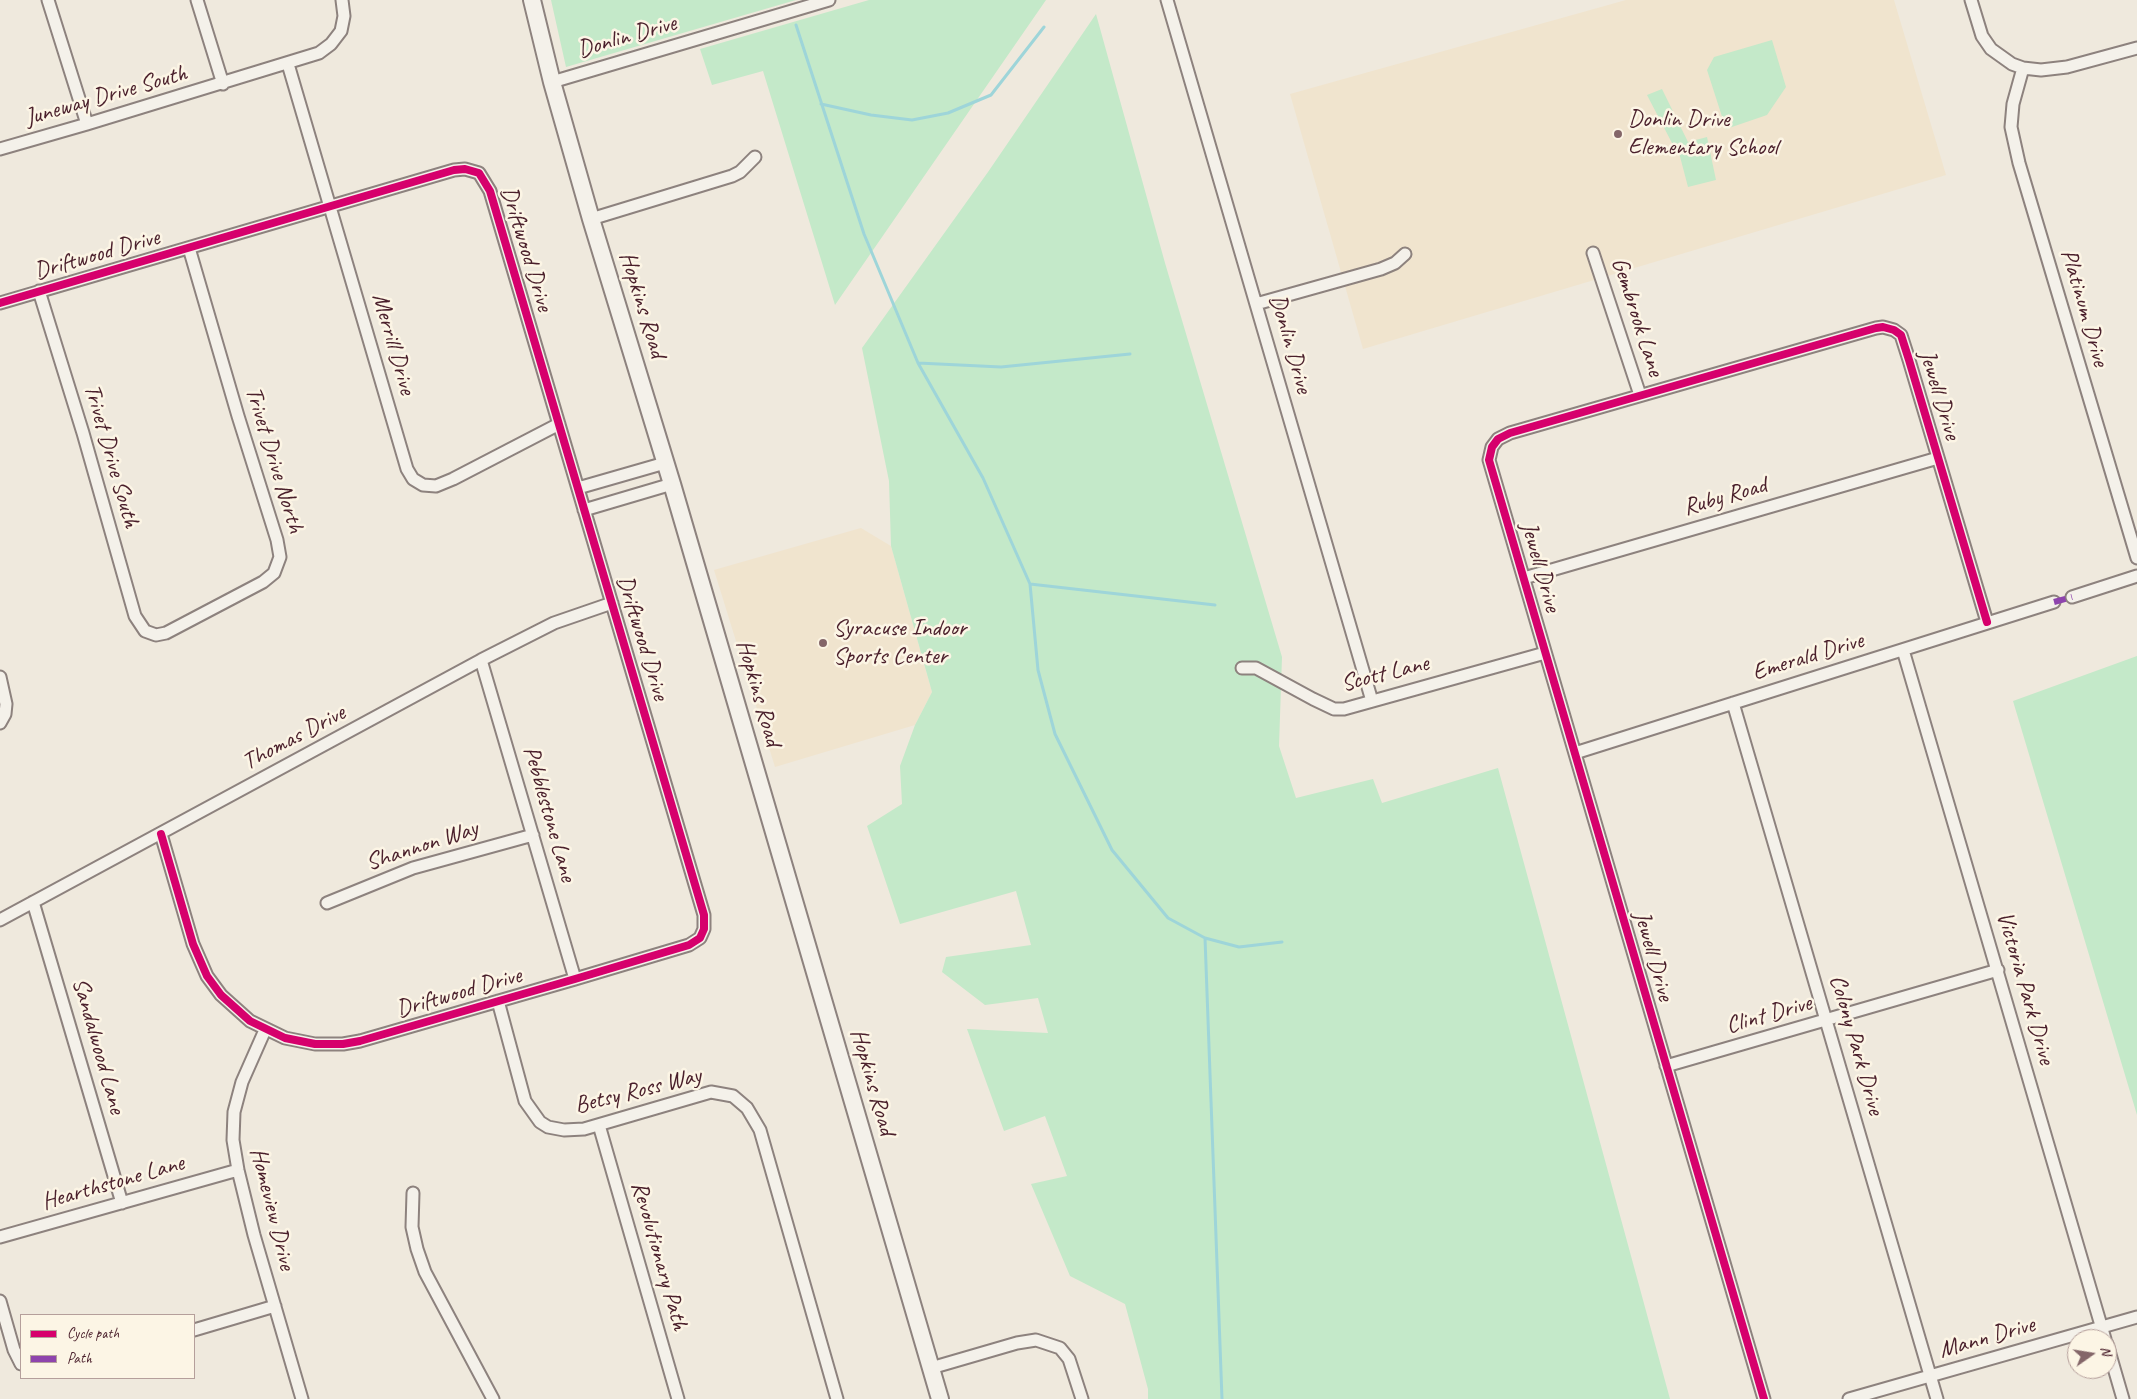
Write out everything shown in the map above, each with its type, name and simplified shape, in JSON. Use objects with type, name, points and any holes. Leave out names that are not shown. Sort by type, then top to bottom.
[{"type":"street","points":[[48,0],[87,124]]},
{"type":"street","points":[[197,0],[223,84]]},
{"type":"street","name":"Juneway Drive South","points":[[0,149],[223,84],[319,53],[331,44],[341,31],[344,16],[342,0]]},
{"type":"street","name":"Hopkins Road","points":[[532,0],[552,82],[591,219],[672,484],[940,1399]]},
{"type":"street","name":"Donlin Drive","points":[[552,82],[829,0]]},
{"type":"street","name":"Donlin Drive","points":[[1167,0],[1372,701]]},
{"type":"street","points":[[1971,0],[1982,36],[1991,49],[2012,64],[2023,68],[2041,70],[2067,67],[2137,48]]},
{"type":"street","name":"Merrill Drive","points":[[288,64],[407,469],[414,479],[423,485],[436,486],[559,424]]},
{"type":"street","name":"Platinum Drive","points":[[2023,68],[2013,104],[2011,127],[2017,154],[2137,558]]},
{"type":"street","points":[[591,219],[732,176],[740,172],[755,157]]},
{"type":"street","name":"Driftwood Drive","points":[[0,304],[454,170],[479,173],[490,191],[704,915],[704,929],[700,938],[689,945],[498,1002],[360,1041],[343,1044],[315,1044],[285,1038],[266,1030],[235,1009],[207,976],[193,944],[161,834]]},
{"type":"street","name":"Trivet Drive North","points":[[145,631],[156,635],[166,633],[263,582],[274,574],[280,557],[277,540],[238,416],[189,248]]},
{"type":"street","name":"Gembrook Lane","points":[[1593,253],[1640,395]]},
{"type":"street","points":[[1256,304],[1381,269],[1394,263],[1405,254]]},
{"type":"street","name":"Trivet Drive South","points":[[39,291],[83,433],[135,616],[145,631]]},
{"type":"street","name":"Jewell Drive","points":[[1764,1399],[1489,460],[1492,447],[1498,439],[1510,433],[1640,395],[1883,327],[1894,330],[1901,335],[1987,622]]},
{"type":"street","name":"Ruby Road","points":[[1524,578],[1938,458]]},
{"type":"street","points":[[578,488],[665,463]]},
{"type":"street","points":[[584,510],[672,484]]},
{"type":"street","points":[[2072,597],[2137,576]]},
{"type":"street","name":"Emerald Drive","points":[[1575,753],[2054,602]]},
{"type":"street","name":"Thomas Drive","points":[[0,920],[481,660],[554,623],[612,603]]},
{"type":"street","name":"Victoria Park Drive","points":[[1903,650],[2102,1327]]},
{"type":"street","name":"Scott Lane","points":[[1242,668],[1256,668],[1334,708],[1344,709],[1545,654]]},
{"type":"street","name":"Pebblestone Lane","points":[[481,660],[575,979]]},
{"type":"street","points":[[0,677],[6,704],[5,714],[0,723]]},
{"type":"street","name":"Colony Park Drive","points":[[1733,703],[1937,1399]]},
{"type":"street","name":"Shannon Way","points":[[327,903],[413,868],[533,835]]},
{"type":"street","name":"Sandalwood Lane","points":[[33,902],[122,1203]]},
{"type":"street","name":"Clint Drive","points":[[1666,1066],[1998,970]]},
{"type":"street","name":"Betsy Ross Way","points":[[498,1002],[525,1101],[540,1122],[548,1127],[564,1130],[598,1125],[711,1092],[733,1096],[747,1108],[760,1130],[837,1399]]},
{"type":"street","name":"Homeview Drive","points":[[266,1030],[242,1082],[234,1112],[233,1140],[238,1170],[254,1235],[302,1399]]},
{"type":"street","name":"Revolutionary Path","points":[[598,1125],[678,1399]]},
{"type":"street","name":"Hearthstone Lane","points":[[0,1237],[238,1170]]},
{"type":"street","points":[[413,1193],[412,1227],[425,1272],[493,1399]]},
{"type":"street","points":[[0,1300],[14,1350],[20,1362]]},
{"type":"street","points":[[195,1330],[275,1306]]},
{"type":"street","name":"Mann Drive","points":[[1849,1399],[2137,1317]]},
{"type":"street","points":[[931,1368],[1017,1343],[1036,1340],[1060,1348],[1069,1359],[1082,1399]]},
{"type":"street","points":[[2117,1378],[2123,1399]]},
{"type":"shaded area","name":"Donlin Drive Elementary School","points":[[1626,0],[1894,0],[1946,175],[1363,349],[1290,94]]},
{"type":"shaded area","points":[[861,528],[891,546],[932,692],[915,725],[775,767],[714,570]]},
{"type":"green space","points":[[551,0],[796,0],[566,67]]},
{"type":"green space","points":[[869,0],[1046,0],[835,305],[763,71],[712,85],[700,49]]},
{"type":"green space","points":[[1096,14],[1165,263],[1282,657],[1279,746],[1296,798],[1373,779],[1382,803],[1498,768],[1670,1399],[1148,1399],[1148,1389],[1125,1304],[1070,1276],[1031,1184],[1067,1176],[1045,1116],[1004,1131],[967,1029],[1048,1033],[1038,998],[985,1005],[942,972],[946,957],[1031,945],[1016,891],[900,924],[867,826],[902,804],[900,766],[915,725],[932,692],[891,546],[889,481],[862,348],[988,172]]},
{"type":"green space","points":[[1772,40],[1786,87],[1767,115],[1726,129],[1707,70],[1714,57]]},
{"type":"green space","points":[[1662,89],[1688,142],[1707,137],[1716,180],[1688,187],[1678,149],[1672,143],[1647,95]]},
{"type":"green space","points":[[2137,656],[2137,1115],[2013,701]]},
{"type":"waterway","points":[[796,25],[864,234],[918,363],[983,478],[1030,584],[1038,670],[1055,734],[1112,850],[1168,918],[1205,938],[1222,1399]]},
{"type":"waterway","points":[[821,104],[871,115],[912,120],[948,113],[991,95],[1044,27]]},
{"type":"waterway","points":[[918,363],[1001,367],[1130,354]]},
{"type":"waterway","points":[[1030,584],[1215,605]]},
{"type":"waterway","points":[[1205,938],[1239,947],[1282,942]]},
{"type":"marked path","points":[[2054,602],[2072,597]]},
{"type":"cycle path","points":[[0,303],[454,170],[465,169],[479,173],[490,191],[704,915],[704,929],[700,938],[689,945],[575,979],[360,1041],[343,1044],[315,1044],[285,1038],[250,1021],[221,995],[207,976],[193,944],[161,834]]},
{"type":"cycle path","points":[[1764,1399],[1489,460],[1492,447],[1498,439],[1510,433],[1876,328],[1883,327],[1894,330],[1901,335],[1909,360],[1987,622]]},
{"type":"place","name":"Donlin Drive Elementary School","points":[[1618,134]]},
{"type":"place","name":"Syracuse Indoor Sports Center","points":[[823,643]]}]
